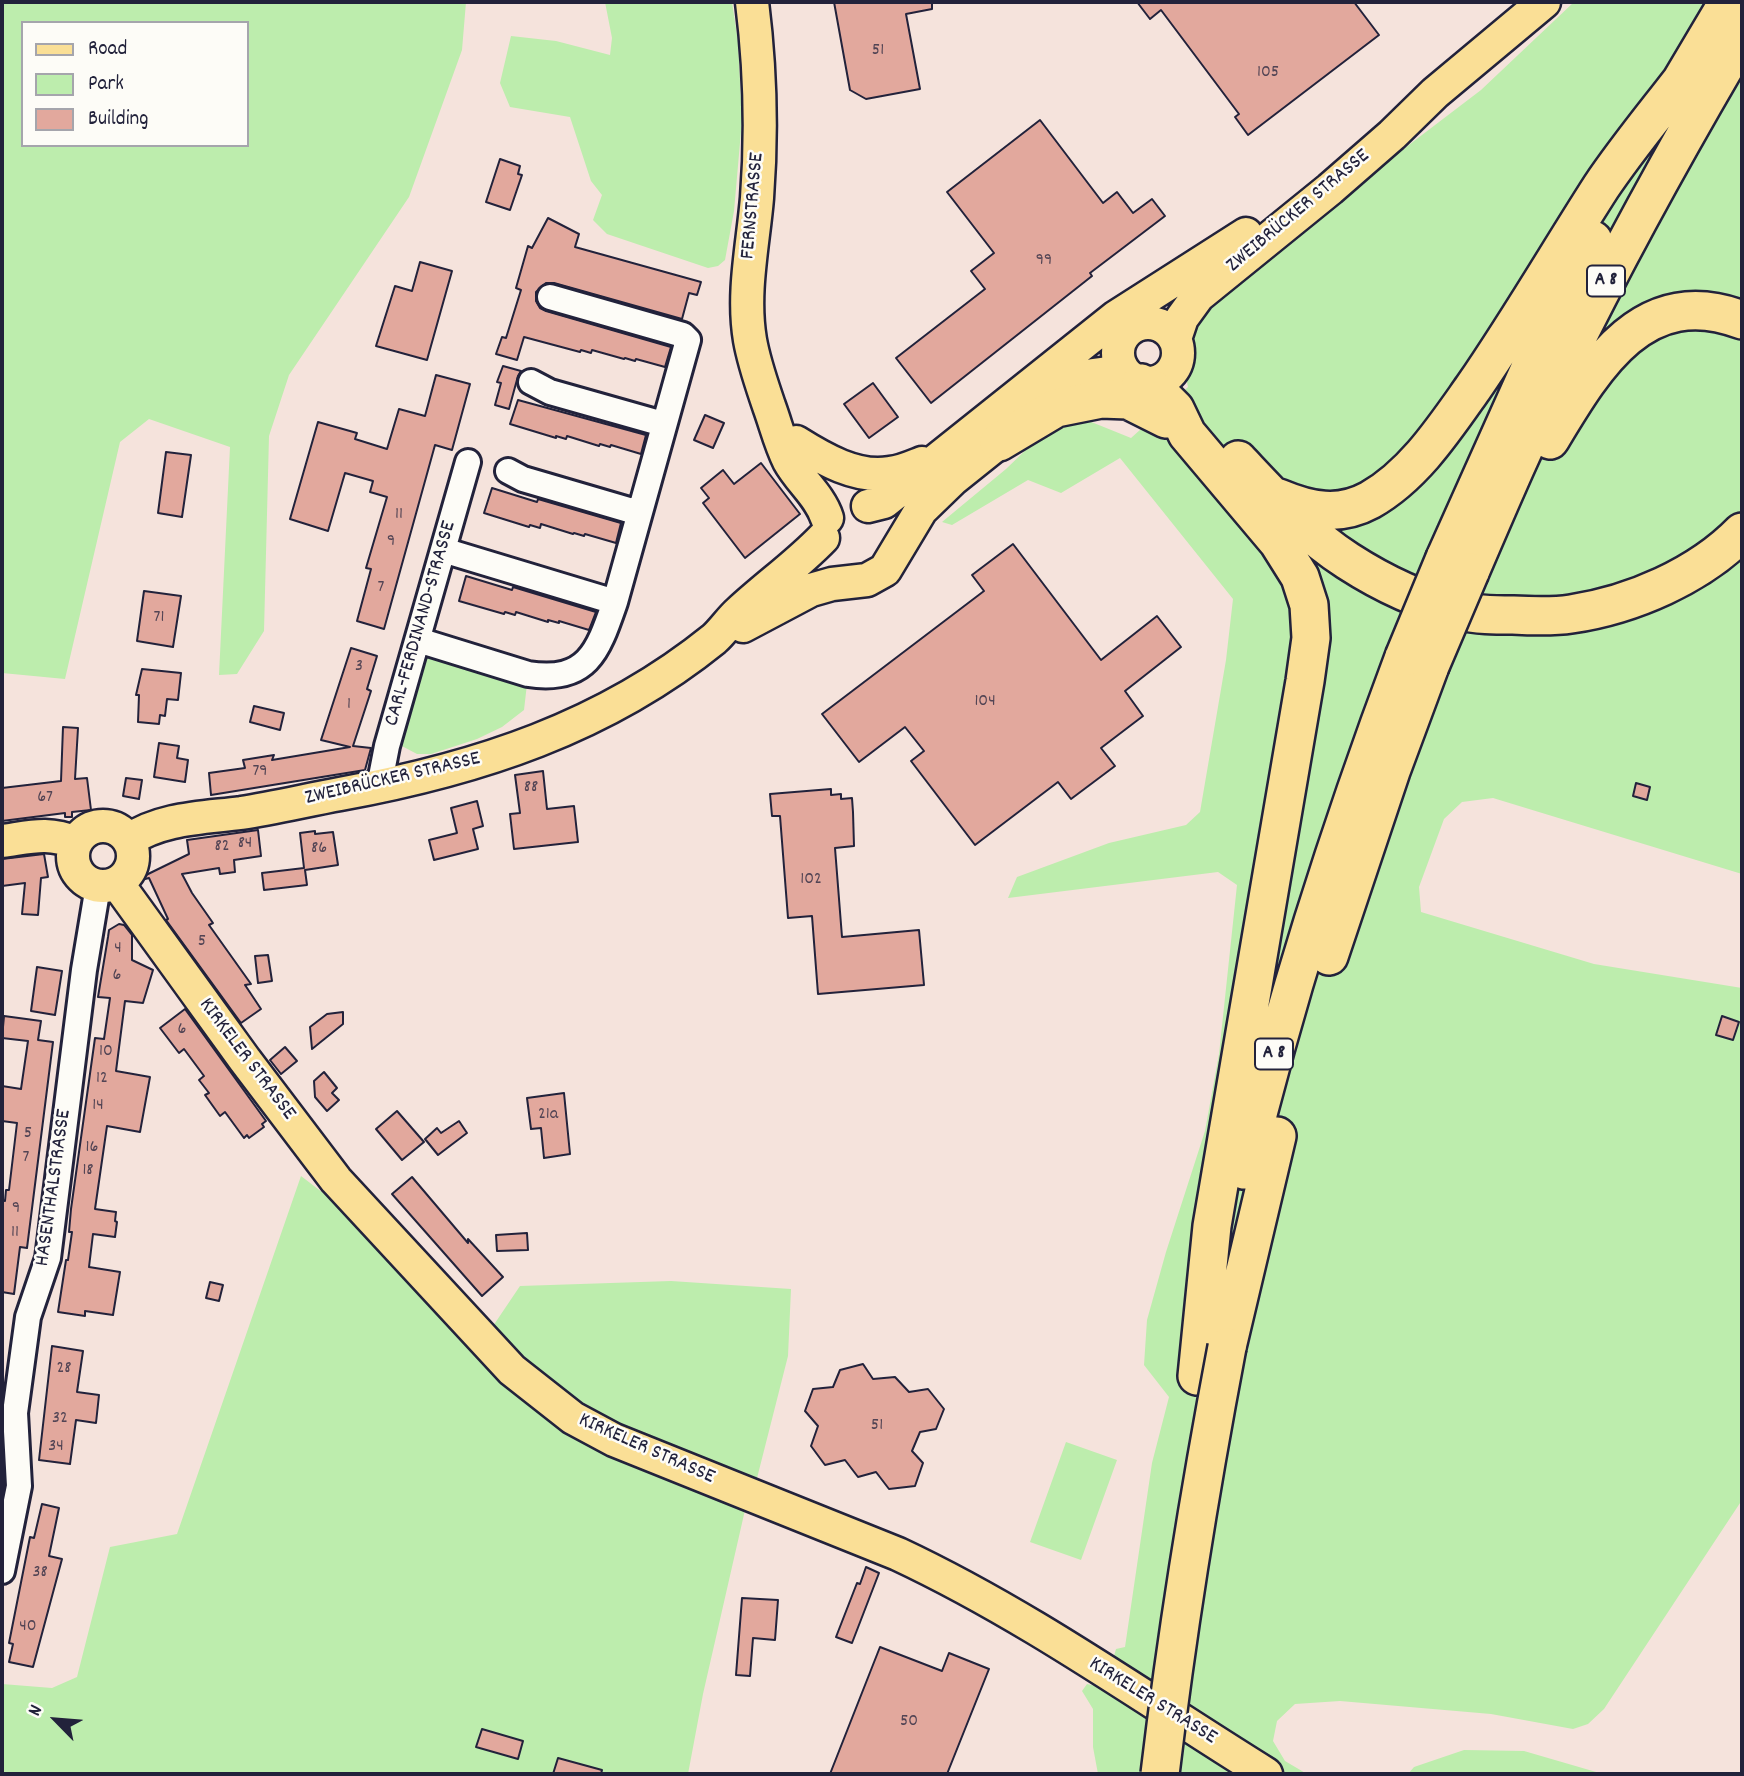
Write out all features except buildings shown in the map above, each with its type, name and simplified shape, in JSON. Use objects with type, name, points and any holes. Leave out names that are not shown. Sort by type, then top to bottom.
[{"type":"highway","name":"A 8","points":[[1137,1774],[1166,1556],[1197,1376],[1259,1108],[1304,951],[1457,565],[1524,380],[1585,255],[1728,2]]},
{"type":"highway","name":"A 8","points":[[1457,565],[1486,534],[1563,365],[1611,270],[1678,146],[1742,37]]},
{"type":"highway","points":[[1271,495],[1325,512],[1348,510],[1389,489],[1419,459],[1446,426],[1492,360],[1604,184],[1681,82]]},
{"type":"highway","points":[[1486,534],[1601,363],[1630,334],[1656,317],[1681,311],[1704,309],[1742,320]]},
{"type":"highway","points":[[1155,341],[1182,388],[1209,426],[1271,495],[1314,536],[1348,561],[1413,596],[1461,611],[1498,615],[1572,614],[1614,604],[1658,588],[1691,571],[1742,532]]},
{"type":"highway","points":[[1132,377],[1157,392],[1175,409],[1187,434],[1278,542],[1300,577],[1309,605],[1311,638],[1212,1226],[1197,1376]]},
{"type":"highway","points":[[999,442],[1056,408],[1101,399],[1128,400],[1155,412],[1187,434]]},
{"type":"highway","name":"A 8","points":[[1160,1774],[1199,1498],[1227,1347],[1282,1115],[1356,873],[1390,734]]},
{"type":"main road","name":"FERNSTRASSE","points":[[752,2],[760,121],[757,198],[747,305],[750,339],[776,432],[790,462],[823,507],[841,525]]},
{"type":"main road","name":"ZWEIBRÜCKER STRASSE","points":[[1006,406],[1066,366],[1109,346],[1155,341],[1182,318],[1198,296],[1351,171],[1435,93],[1544,2]]},
{"type":"main road","name":"ZWEIBRÜCKER STRASSE","points":[[129,840],[142,831],[161,824],[379,787],[479,762],[570,728],[638,691],[729,632],[811,590],[832,584],[867,580],[885,570],[921,510],[953,479],[1068,387],[1093,375],[1160,381],[1155,341],[1174,294],[1354,148],[1435,93]]},
{"type":"main road","name":"ZWEIBRÜCKER STRASSE","points":[[729,632],[738,612],[841,525],[884,502],[1116,317],[1250,232]]},
{"type":"main road","points":[[1132,377],[1117,353],[1155,341]]},
{"type":"main road","name":"FERNSTRASSE","points":[[770,408],[796,442],[841,525]]},
{"type":"main road","points":[[796,442],[821,458],[866,473],[889,474],[922,464],[954,446]]},
{"type":"main road","name":"ZWEIBRÜCKER STRASSE","points":[[841,525],[853,564],[870,558],[877,551],[883,534],[909,507],[953,479]]},
{"type":"main road","points":[[841,525],[879,518],[883,534]]},
{"type":"main road","points":[[105,826],[122,833],[129,840],[132,849],[130,869],[107,884],[82,877],[77,870],[74,852],[76,843],[88,830],[105,826]]},
{"type":"main road","points":[[2,841],[40,834],[60,836],[76,843]]},
{"type":"main road","name":"KIRKELER STRASSE","points":[[107,884],[337,1180],[496,1353],[537,1391],[573,1418],[614,1440],[898,1554],[940,1574],[1049,1637],[1266,1774]]},
{"type":"street","points":[[418,640],[545,677],[567,674],[586,662],[601,641],[615,602],[687,338],[550,297]]},
{"type":"street","points":[[531,382],[550,392],[663,424]]},
{"type":"street","name":"CARL-FERDINAND-STRASSE","points":[[379,787],[387,746],[468,462]]},
{"type":"street","points":[[508,471],[523,479],[639,513]]},
{"type":"street","points":[[443,550],[615,602]]},
{"type":"street","name":"HASENTHALSTRASSE","points":[[2,1571],[19,1486],[15,1413],[28,1317],[48,1258],[84,970],[107,884]]},
{"type":"green space","points":[[2,2],[466,2],[462,50],[409,197],[289,375],[269,436],[264,631],[237,674],[219,675],[230,447],[149,419],[120,442],[65,679],[2,673]]},
{"type":"green space","points":[[605,2],[732,2],[738,41],[742,120],[734,211],[725,260],[718,266],[708,268],[607,234],[593,220],[602,195],[591,181],[570,117],[510,107],[500,83],[511,36],[556,41],[610,55],[612,38]]},
{"type":"green space","points":[[1574,2],[1742,2],[1742,874],[1493,798],[1462,802],[1444,819],[1419,887],[1421,912],[1594,964],[1742,988],[1742,1500],[1604,1709],[1588,1724],[1573,1729],[1491,1714],[1340,1701],[1295,1704],[1277,1721],[1273,1741],[1285,1761],[1307,1774],[1098,1774],[1093,1747],[1093,1709],[1082,1691],[1087,1684],[1105,1688],[1116,1649],[1125,1647],[1152,1463],[1169,1397],[1144,1365],[1147,1320],[1205,1131],[1219,1054],[1237,885],[1218,872],[1008,898],[1017,877],[1109,843],[1186,825],[1200,812],[1226,660],[1233,599],[1120,458],[1061,493],[1028,480],[952,525],[942,522],[1035,441],[1071,421],[1084,419],[1131,438],[1188,387],[1185,373],[1188,324],[1208,298],[1481,90]]},
{"type":"green space","points":[[430,653],[527,684],[524,710],[502,727],[477,739],[431,754],[417,754],[398,744],[420,672]]},
{"type":"green space","points":[[301,1176],[344,1209],[473,1352],[535,1409],[584,1443],[745,1510],[703,1694],[688,1774],[2,1774],[2,1684],[52,1688],[77,1677],[110,1547],[177,1534]]},
{"type":"green space","points":[[671,1281],[791,1289],[788,1356],[755,1486],[624,1431],[535,1376],[491,1329],[520,1286]]},
{"type":"green space","points":[[1066,1442],[1117,1460],[1081,1560],[1030,1542]]},
{"type":"green space","points":[[1464,1750],[1524,1751],[1603,1774],[1408,1774],[1414,1767]]}]
